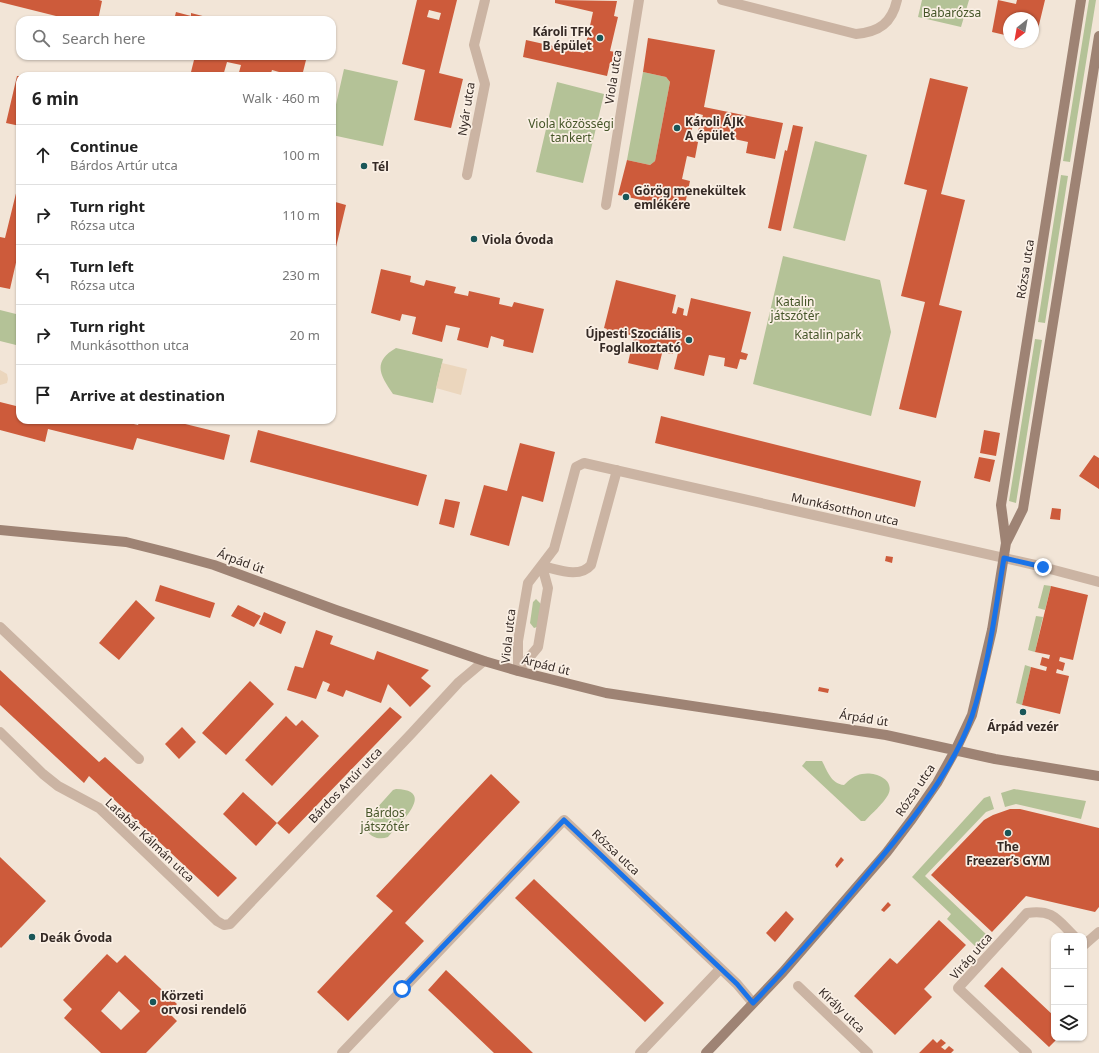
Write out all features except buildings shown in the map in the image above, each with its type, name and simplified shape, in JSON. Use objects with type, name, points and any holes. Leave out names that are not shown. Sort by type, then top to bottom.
[{"type":"street","name":"Nyár utca","points":[[467,175],[486,84],[474,45],[484,0]]},
{"type":"street","name":"Viola utca","points":[[606,205],[639,0]]},
{"type":"street","points":[[722,0],[856,34],[872,32],[887,23],[895,10],[897,0]]},
{"type":"street","name":"Rózsa utca","points":[[706,1053],[790,964],[887,852],[933,789],[965,733],[974,708],[992,630],[1004,558],[1006,543],[1001,505],[1081,0]]},
{"type":"street","name":"Rózsa utca","points":[[1006,543],[1023,509],[1099,36]]},
{"type":"street","name":"Viola utca","points":[[518,672],[518,641],[528,583],[546,567],[554,549],[576,467],[584,463]]},
{"type":"street","name":"Munkásotthon utca","points":[[584,463],[1004,558],[1099,582]]},
{"type":"street","points":[[546,567],[580,572],[586,571],[591,566],[617,470]]},
{"type":"street","name":"Árpád út","points":[[0,530],[126,542],[170,552],[214,565],[336,610],[518,672],[606,693],[886,735],[995,759],[1099,776]]},
{"type":"street","name":"Viola utca","points":[[518,672],[538,647],[548,588],[546,567]]},
{"type":"street","points":[[0,627],[139,759]]},
{"type":"street","name":"Bárdos Artúr utca","points":[[224,925],[230,924],[459,682],[484,661]]},
{"type":"street","name":"Latabár Kálmán utca","points":[[0,732],[43,774],[58,786],[99,808],[217,921],[224,925]]},
{"type":"street","name":"Rózsa utca","points":[[342,1053],[564,820],[741,988],[753,1003]]},
{"type":"street","name":"Virág utca","points":[[1027,1053],[958,988],[1027,913],[1041,911],[1055,917],[1071,933]]},
{"type":"street","points":[[1087,942],[1099,932]]},
{"type":"street","points":[[640,1053],[720,969]]},
{"type":"street","name":"Király utca","points":[[798,986],[868,1053]]},
{"type":"green space","name":"Babarózsa","points":[[922,0],[969,0],[961,27],[918,17]]},
{"type":"green space","points":[[1089,0],[1096,0],[1070,162],[1063,161]]},
{"type":"green space","points":[[344,69],[398,81],[383,146],[336,136],[336,104]]},
{"type":"green space","points":[[643,72],[666,77],[670,82],[655,161],[650,165],[627,160]]},
{"type":"green space","name":"Viola közösségi tankert","points":[[557,82],[604,94],[583,183],[536,172]]},
{"type":"green space","points":[[815,141],[867,155],[845,241],[793,228]]},
{"type":"green space","points":[[1061,175],[1068,176],[1045,323],[1038,322]]},
{"type":"green space","name":"Katalin park","points":[[783,256],[880,280],[891,332],[871,416],[753,384]]},
{"type":"green space","points":[[0,310],[16,314],[16,345],[0,341]]},
{"type":"green space","points":[[1035,339],[1042,340],[1016,503],[1009,501]]},
{"type":"green space","points":[[396,348],[443,359],[433,403],[393,394],[382,375],[381,364],[388,353]]},
{"type":"green space","points":[[1044,585],[1051,586],[1045,610],[1038,608]]},
{"type":"green space","points":[[536,599],[541,604],[537,627],[534,628],[530,623],[533,602]]},
{"type":"green space","points":[[1036,616],[1043,617],[1035,652],[1028,650]]},
{"type":"green space","points":[[1025,665],[1031,667],[1022,705],[1016,703]]},
{"type":"green space","points":[[806,761],[822,761],[833,779],[844,785],[852,778],[859,775],[867,773],[878,775],[882,777],[889,785],[890,789],[888,795],[865,821],[861,821],[802,766]]},
{"type":"green space","points":[[1014,789],[1086,801],[1081,819],[1016,804],[1005,807],[1001,793]]},
{"type":"green space","name":"Bárdos játszótér","points":[[393,790],[408,791],[414,795],[415,801],[412,809],[388,837],[374,837],[367,831],[367,819]]},
{"type":"green space","points":[[990,796],[994,809],[986,812],[925,876],[988,936],[977,948],[947,919],[951,914],[912,877],[984,798]]},
{"type":"shaded area","points":[[442,363],[467,369],[461,395],[436,388]]},
{"type":"shaded area","points":[[0,370],[7,374],[8,379],[7,383],[0,385]]},
{"type":"place","name":"Károli TFK B épület","points":[[600,38]]},
{"type":"place","name":"Károli ÁJK A épület","points":[[677,128]]},
{"type":"place","name":"Tél","points":[[364,166]]},
{"type":"place","name":"Görög menekültek emlékére","points":[[626,197]]},
{"type":"place","name":"Viola Óvoda","points":[[474,239]]},
{"type":"place","name":"Újpesti Szociális Foglalkoztató","points":[[689,340]]},
{"type":"place","name":"Árpád vezér","points":[[1023,712]]},
{"type":"place","name":"The Freezer’s GYM","points":[[1008,833]]},
{"type":"place","name":"Deák Óvoda","points":[[32,937]]},
{"type":"place","name":"Körzeti orvosi rendelő","points":[[153,1002]]},
{"type":"route","points":[[402,989],[564,820],[737,984],[753,1003],[783,972],[887,852],[912,820],[937,783],[956,750],[972,715],[992,630],[1004,558],[1043,567]]},
{"type":"park label","name":"Katalin játszótér","points":[[795,308]]}]
